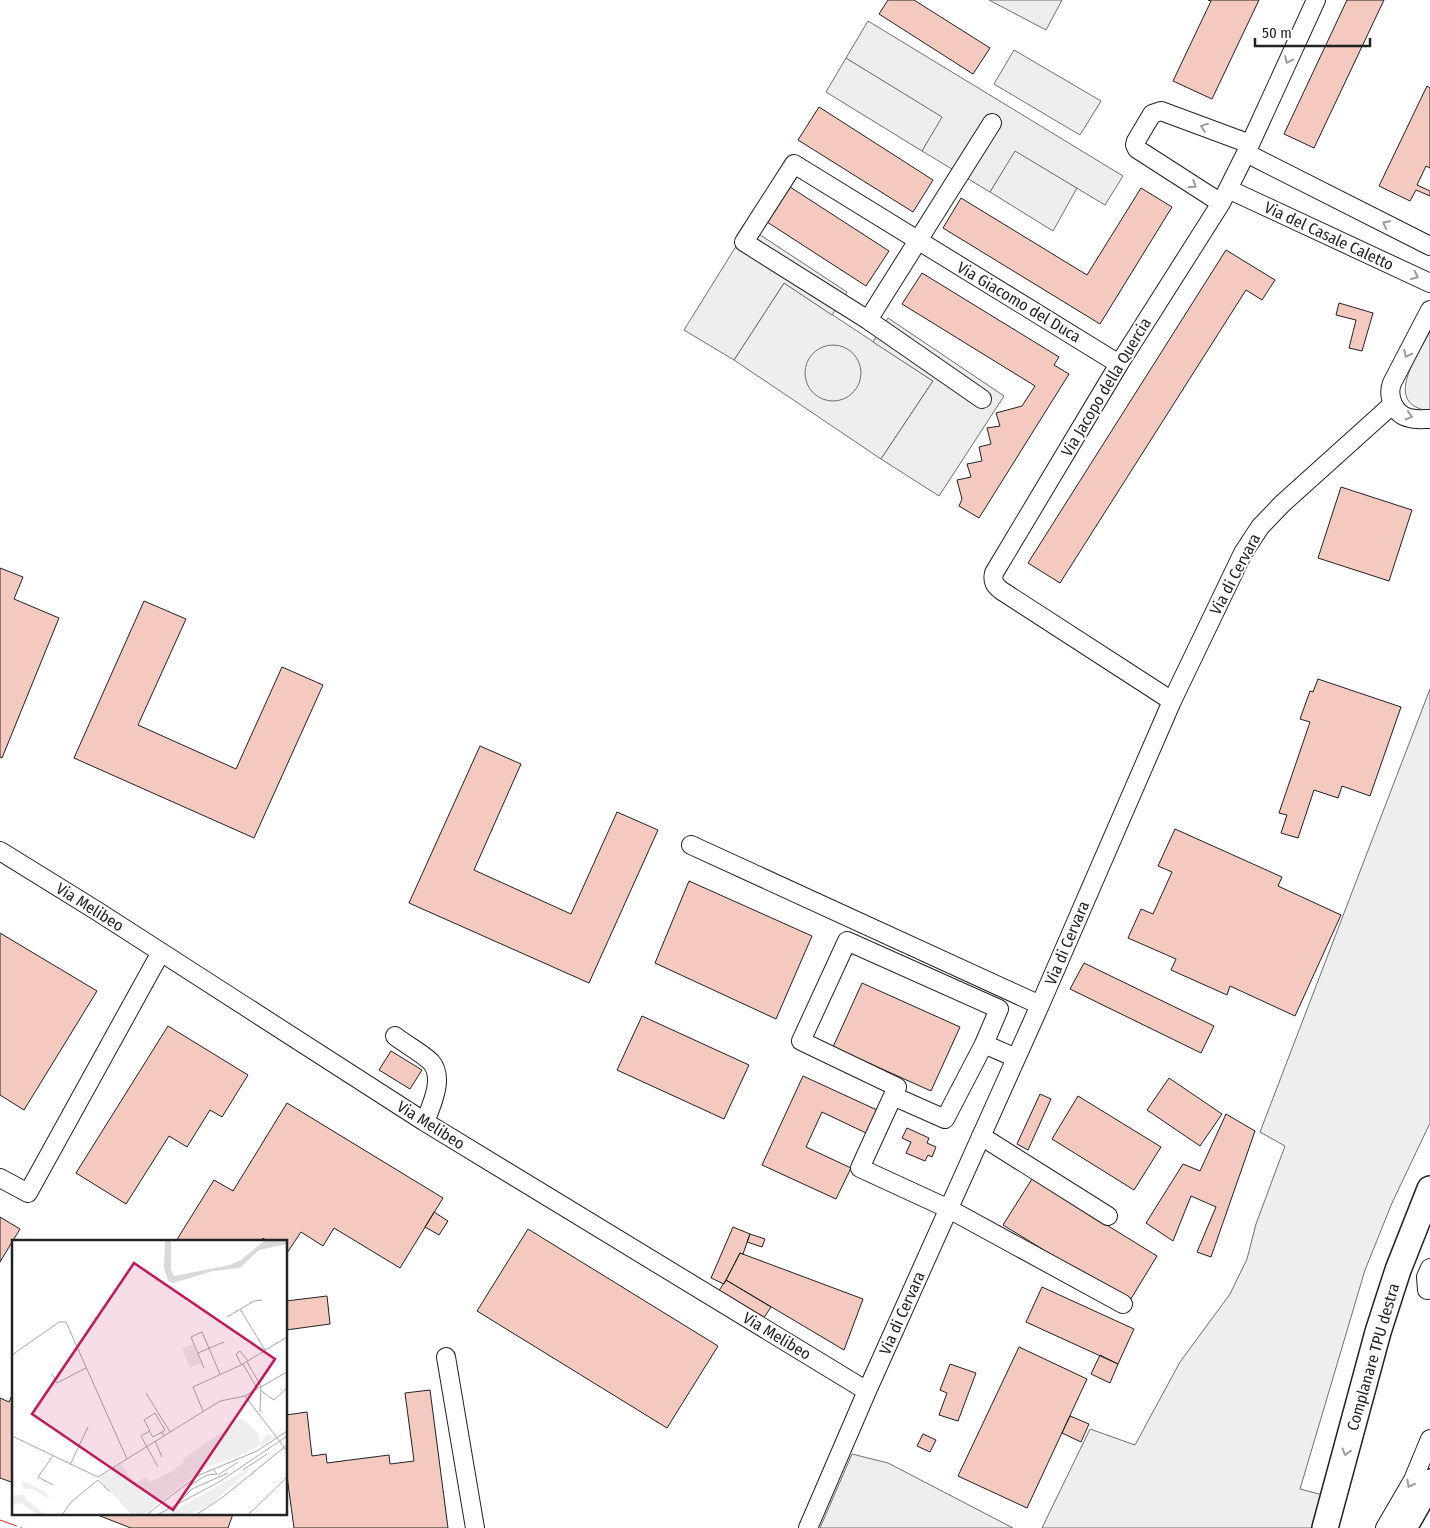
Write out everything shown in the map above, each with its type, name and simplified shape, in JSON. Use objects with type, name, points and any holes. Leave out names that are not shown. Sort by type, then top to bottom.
[{"type":"highway","name":"Complanare TPU destra","points":[[1325,1528],[1378,1332],[1408,1245],[1430,1189]]},
{"type":"highway","points":[[1404,1528],[1430,1482]]},
{"type":"street","name":"Via Jacopo della Quercia","points":[[1172,701],[1002,591],[994,583],[994,573],[1119,364],[1224,196],[1248,149],[1316,0]]},
{"type":"street","name":"Via del Casale Caletto","points":[[1430,246],[1248,149],[1161,110],[1152,114],[1136,141],[1137,149],[1224,196],[1430,283]]},
{"type":"street","points":[[868,320],[992,123]]},
{"type":"street","name":"Via Giacomo del Duca","points":[[982,399],[868,320],[744,242],[794,164],[1119,364]]},
{"type":"street","points":[[1430,310],[1392,383],[1390,395],[1393,404],[1399,412],[1409,418],[1430,419]]},
{"type":"street","name":"Via di Cervara","points":[[808,1528],[867,1391],[1040,1005],[1172,701],[1243,553],[1260,527],[1282,504],[1393,404]]},
{"type":"street","points":[[691,845],[1040,1005]]},
{"type":"street","name":"Via Melibeo","points":[[0,852],[161,952],[425,1122],[867,1391]]},
{"type":"street","points":[[893,1096],[945,1119],[984,1044],[999,1009],[847,942],[801,1041],[897,1087],[860,1168],[949,1209],[1123,1304]]},
{"type":"street","points":[[0,1178],[28,1193],[161,952]]},
{"type":"street","points":[[395,1036],[431,1062],[434,1070],[436,1077],[434,1098],[425,1122]]},
{"type":"street","points":[[984,1044],[1016,1058]]},
{"type":"street","points":[[982,1136],[1108,1216]]},
{"type":"street","points":[[1408,1245],[1430,1209]]},
{"type":"street","points":[[1429,1292],[1426,1277],[1430,1268]]},
{"type":"street","points":[[446,1357],[475,1528]]},
{"type":"street","points":[[1385,1528],[1413,1480],[1430,1439]]},
{"type":"shaded area","points":[[989,0],[1062,0],[1046,30]]},
{"type":"shaded area","points":[[868,21],[1123,176],[1105,205],[1015,151],[990,192],[922,151],[942,117],[846,58]]},
{"type":"shaded area","points":[[1014,50],[1101,101],[1080,135],[994,84]]},
{"type":"shaded area","points":[[846,58],[943,117],[922,151],[826,92]]},
{"type":"shaded area","points":[[1015,150],[1077,188],[1053,231],[990,192]]},
{"type":"shaded area","points":[[748,227],[847,292],[832,315],[784,283],[734,360],[684,330]]},
{"type":"shaded area","points":[[784,283],[933,381],[881,459],[734,360]]},
{"type":"shaded area","points":[[888,318],[1004,396],[939,496],[881,459],[933,381],[873,342]]},
{"type":"shaded area","points":[[1430,331],[1430,411],[1415,407],[1408,399],[1405,389],[1412,365]]},
{"type":"shaded area","points":[[828,345],[838,345],[853,353],[859,362],[861,373],[859,384],[853,393],[838,401],[828,401],[817,396],[810,389],[805,378],[805,368],[810,357],[817,350]]},
{"type":"shaded area","points":[[1430,689],[1430,1123],[1392,1203],[1365,1270],[1300,1489],[1323,1495],[1312,1528],[1042,1528],[1090,1429],[1135,1445],[1180,1362],[1230,1294],[1247,1259],[1256,1224],[1285,1146],[1260,1132]]},
{"type":"shaded area","points":[[852,1454],[888,1463],[1013,1528],[820,1528]]},
{"type":"building","points":[[888,0],[914,0],[990,48],[973,74],[879,14]]},
{"type":"building","points":[[1208,0],[1259,0],[1212,99],[1173,81],[1211,1]]},
{"type":"building","points":[[1347,0],[1384,0],[1314,148],[1284,134]]},
{"type":"building","points":[[1427,86],[1430,88],[1430,168],[1426,166],[1417,185],[1430,191],[1430,196],[1416,190],[1410,201],[1379,186]]},
{"type":"building","points":[[819,107],[933,180],[913,212],[798,140]]},
{"type":"building","points":[[787,185],[889,251],[866,286],[764,220]]},
{"type":"building","points":[[1141,188],[1172,207],[1100,324],[943,228],[961,198],[1087,275]]},
{"type":"building","points":[[1226,250],[1275,280],[1262,300],[1246,290],[1060,583],[1028,563]]},
{"type":"building","points":[[922,273],[1059,357],[1054,365],[1069,374],[979,518],[959,506],[962,499],[957,480],[971,477],[967,464],[982,461],[979,447],[991,444],[987,428],[1000,426],[996,413],[1022,406],[1035,386],[902,304]]},
{"type":"building","points":[[1339,303],[1373,313],[1362,351],[1349,348],[1356,320],[1336,315]]},
{"type":"building","points":[[1341,487],[1412,510],[1389,581],[1318,558]]},
{"type":"building","points":[[0,568],[23,577],[14,599],[59,618],[2,758],[0,757]]},
{"type":"building","points":[[144,601],[186,619],[138,725],[236,769],[282,667],[323,685],[254,838],[74,758]]},
{"type":"building","points":[[1318,679],[1401,707],[1370,796],[1342,786],[1338,798],[1314,790],[1298,838],[1281,833],[1287,815],[1279,813],[1310,722],[1300,719],[1310,691],[1313,692]]},
{"type":"building","points":[[480,746],[521,764],[474,870],[571,914],[617,812],[658,830],[589,983],[409,903]]},
{"type":"building","points":[[1175,829],[1282,877],[1278,886],[1341,915],[1295,1016],[1230,986],[1227,995],[1171,970],[1176,959],[1128,938],[1141,909],[1153,914],[1172,872],[1158,866]]},
{"type":"building","points":[[689,881],[812,936],[776,1019],[655,963]]},
{"type":"building","points":[[0,933],[97,991],[24,1110],[0,1095]]},
{"type":"building","points":[[1084,963],[1214,1026],[1201,1053],[1070,989]]},
{"type":"building","points":[[862,983],[960,1027],[931,1091],[833,1047]]},
{"type":"building","points":[[642,1016],[749,1065],[724,1119],[617,1070]]},
{"type":"building","points":[[168,1026],[248,1075],[222,1117],[210,1110],[187,1147],[169,1136],[126,1204],[76,1173]]},
{"type":"building","points":[[391,1051],[422,1070],[410,1089],[379,1070]]},
{"type":"building","points":[[803,1076],[877,1110],[866,1133],[822,1112],[806,1147],[851,1168],[836,1199],[762,1165]]},
{"type":"building","points":[[1169,1078],[1222,1114],[1200,1146],[1147,1110]]},
{"type":"building","points":[[1040,1094],[1051,1099],[1028,1150],[1017,1144]]},
{"type":"building","points":[[1078,1096],[1161,1147],[1134,1190],[1052,1139]]},
{"type":"building","points":[[287,1103],[443,1198],[400,1268],[334,1228],[323,1246],[301,1232],[288,1252],[288,1240],[266,1240],[263,1238],[262,1240],[177,1240],[214,1180],[233,1191]]},
{"type":"building","points":[[1226,1114],[1255,1131],[1211,1257],[1197,1252],[1216,1207],[1191,1196],[1173,1241],[1146,1223],[1183,1164],[1200,1171]]},
{"type":"building","points":[[907,1128],[929,1138],[927,1143],[936,1147],[932,1157],[928,1155],[925,1161],[906,1153],[911,1142],[902,1138]]},
{"type":"building","points":[[1032,1179],[1157,1256],[1129,1302],[1003,1225]]},
{"type":"building","points":[[434,1212],[448,1221],[439,1235],[425,1227]]},
{"type":"building","points":[[0,1217],[20,1229],[0,1262]]},
{"type":"building","points":[[733,1227],[750,1234],[743,1254],[740,1253],[724,1284],[711,1278]]},
{"type":"building","points":[[528,1229],[718,1346],[667,1428],[477,1311]]},
{"type":"building","points":[[750,1234],[765,1239],[762,1247],[747,1242]]},
{"type":"building","points":[[740,1253],[863,1299],[844,1350],[726,1280]]},
{"type":"building","points":[[726,1280],[771,1307],[763,1319],[718,1292]]},
{"type":"building","points":[[1042,1287],[1134,1329],[1118,1364],[1026,1322]]},
{"type":"building","points":[[327,1296],[330,1324],[288,1330],[288,1301]]},
{"type":"building","points":[[1019,1347],[1087,1379],[1027,1508],[958,1476]]},
{"type":"building","points":[[1100,1355],[1118,1364],[1110,1383],[1091,1374]]},
{"type":"building","points":[[950,1364],[976,1373],[958,1421],[939,1415],[947,1393],[940,1390]]},
{"type":"building","points":[[430,1390],[448,1528],[294,1528],[288,1484],[288,1415],[307,1412],[312,1456],[326,1454],[327,1463],[389,1455],[390,1464],[414,1461],[405,1393]]},
{"type":"building","points":[[12,1395],[12,1482],[0,1478],[0,1398],[9,1402]]},
{"type":"building","points":[[1070,1416],[1089,1424],[1081,1442],[1062,1433]]},
{"type":"building","points":[[923,1434],[936,1440],[930,1452],[917,1446]]},
{"type":"building","points":[[100,1516],[232,1516],[228,1528],[131,1528]]},
{"type":"power","points":[[0,1520],[22,1528]]}]
